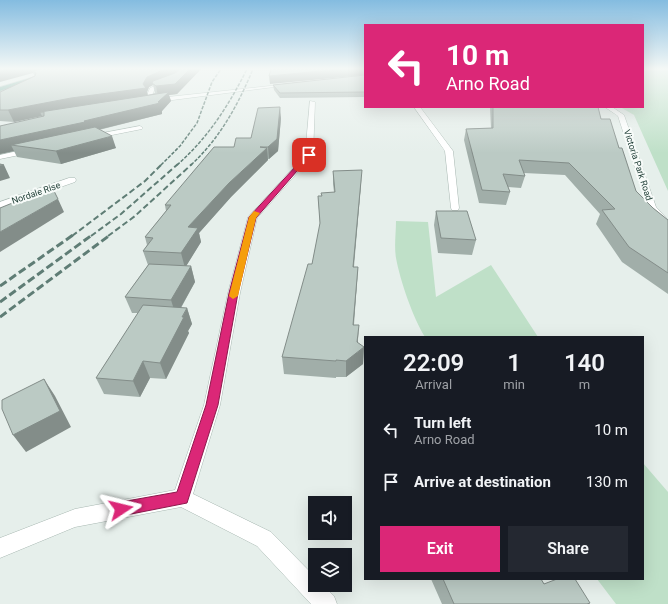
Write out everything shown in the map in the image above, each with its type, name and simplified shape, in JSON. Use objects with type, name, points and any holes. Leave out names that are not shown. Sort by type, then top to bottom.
[{"type":"street","points":[[153,97],[156,100]]},
{"type":"street","points":[[149,101],[180,97]]},
{"type":"street","points":[[182,498],[212,405],[234,293],[253,217],[309,155],[312,102]]},
{"type":"street","points":[[418,108],[449,151],[455,208]]},
{"type":"street","name":"Victoria Park Road","points":[[610,108],[621,115],[652,208],[668,226]]},
{"type":"street","points":[[82,139],[140,128]]},
{"type":"street","points":[[0,157],[37,148]]},
{"type":"street","name":"Nordale Rise","points":[[0,205],[72,180]]},
{"type":"street","points":[[0,548],[75,518],[182,498],[264,539],[326,604]]},
{"type":"green space","points":[[644,97],[668,97],[668,191],[634,115],[622,108],[644,108]]},
{"type":"green space","points":[[396,221],[428,222],[436,297],[491,265],[537,336],[424,336],[420,329],[404,288],[395,249]]},
{"type":"green space","points":[[644,464],[668,492],[668,604],[616,604],[598,580],[644,580]]},
{"type":"building","points":[[0,97],[77,97],[8,110],[0,110]]},
{"type":"building","points":[[136,97],[163,97],[158,102],[160,103],[84,121],[85,122],[0,140],[0,126],[44,116],[44,112],[40,112]]},
{"type":"building","points":[[280,107],[277,139],[268,147],[260,147],[267,148],[229,183],[188,227],[198,228],[181,253],[143,251],[153,238],[145,237],[171,205],[165,205],[214,147],[234,147],[236,138],[251,138],[258,108]]},
{"type":"building","points":[[493,108],[598,108],[601,119],[610,119],[619,148],[622,148],[636,191],[668,220],[668,273],[629,247],[602,210],[615,209],[569,163],[519,160],[525,176],[503,174],[510,192],[482,190],[466,129],[493,128]]},
{"type":"building","points":[[95,127],[112,136],[56,151],[11,145]]},
{"type":"building","points":[[362,170],[353,267],[358,267],[353,325],[359,325],[357,342],[364,347],[346,361],[282,357],[308,264],[312,264],[320,223],[318,196],[322,196],[321,193],[335,192],[333,171]]},
{"type":"building","points":[[52,187],[58,199],[0,232],[0,208]]},
{"type":"building","points":[[436,211],[467,211],[476,240],[441,238]]},
{"type":"building","points":[[149,264],[191,266],[171,300],[125,297]]},
{"type":"building","points":[[143,305],[187,308],[182,317],[184,317],[160,363],[143,361],[133,381],[96,378]]},
{"type":"building","points":[[44,379],[60,411],[13,435],[2,409],[2,400]]},
{"type":"building","points":[[443,580],[542,580],[544,584],[554,580],[576,580],[590,603],[587,604],[454,604]]},
{"type":"railway","points":[[72,236],[145,181],[180,146],[197,123],[206,97]]},
{"type":"railway","points":[[177,165],[208,132],[232,97]]},
{"type":"railway","points":[[192,164],[211,144],[240,97]]},
{"type":"railway","points":[[91,236],[121,214],[178,164]]},
{"type":"railway","points":[[108,236],[135,216],[192,164]]},
{"type":"railway","points":[[0,286],[73,235]]},
{"type":"railway","points":[[0,302],[92,235]]},
{"type":"railway","points":[[0,317],[110,235]]},
{"type":"slow traffic","points":[[233,296],[253,217],[257,213]]},
{"type":"route","points":[[121,509],[182,498],[212,405],[234,293],[253,217],[309,155]]}]
